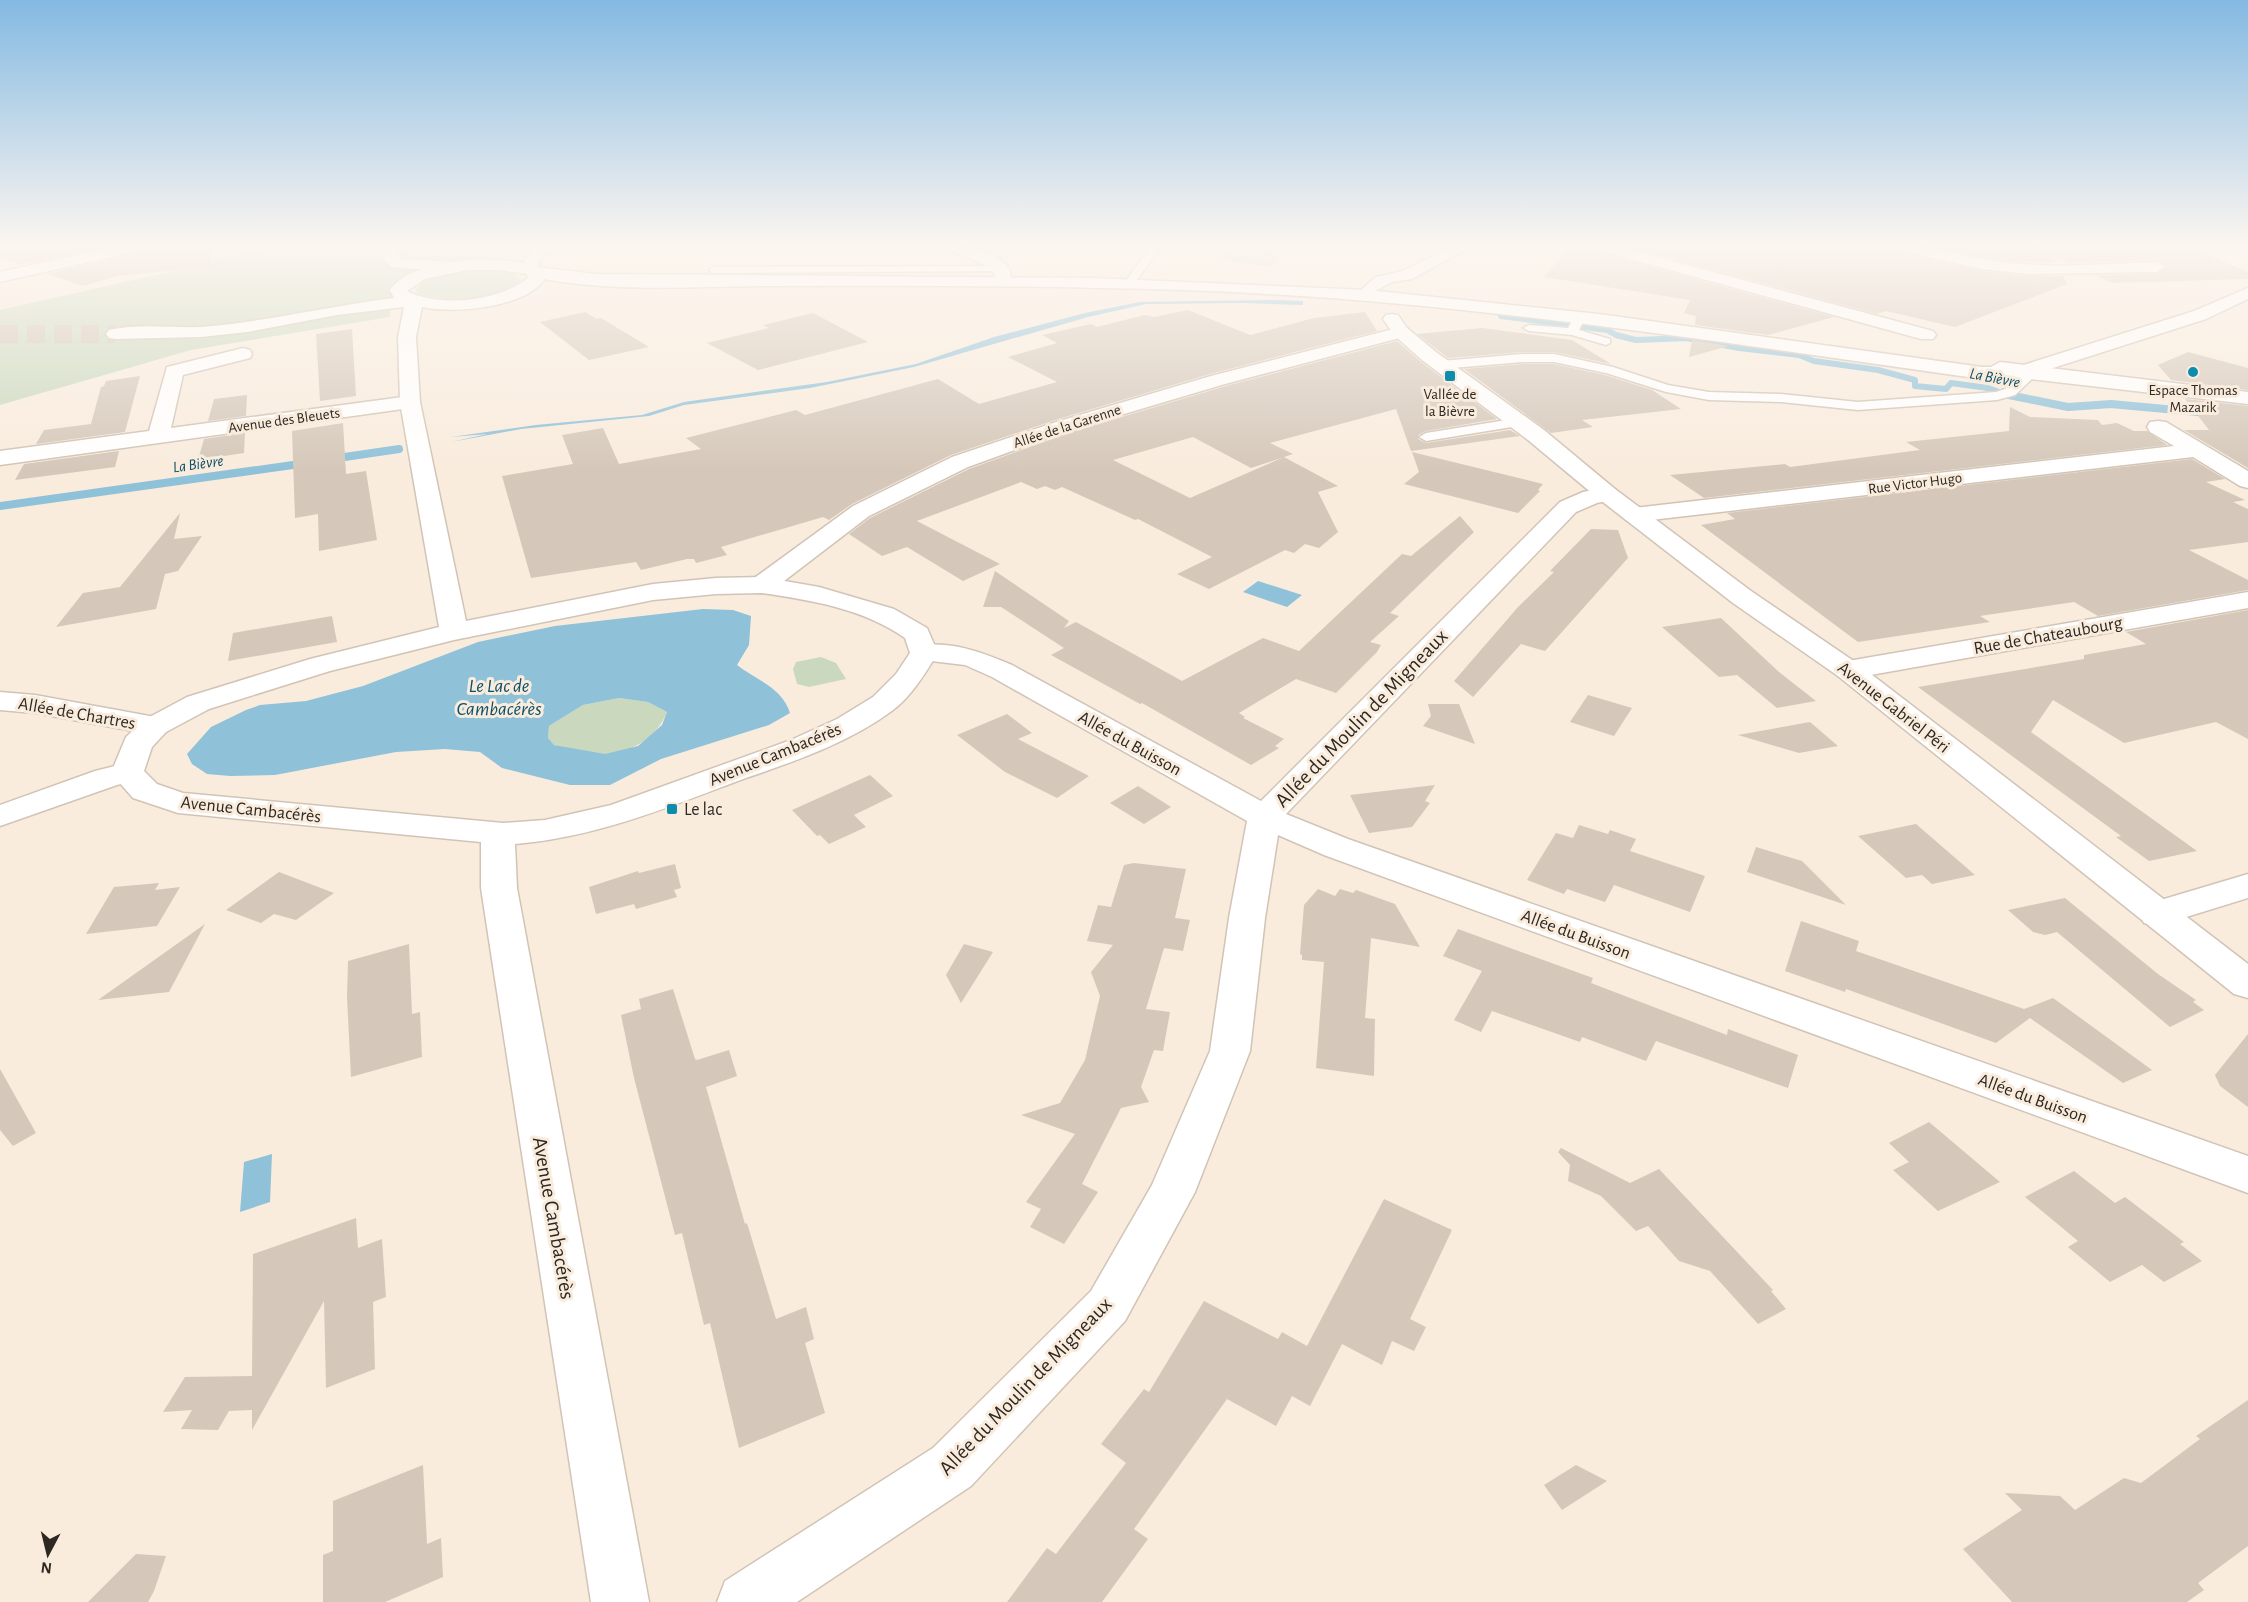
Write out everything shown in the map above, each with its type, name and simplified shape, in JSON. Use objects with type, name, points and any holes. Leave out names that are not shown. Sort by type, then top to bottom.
[{"type":"street","points":[[115,334],[201,332],[275,322]]},
{"type":"street","points":[[411,322],[407,337],[410,402],[454,632]]},
{"type":"street","points":[[1391,322],[1397,326],[1397,322]]},
{"type":"street","points":[[1559,322],[1982,373],[2021,372],[2178,322]]},
{"type":"street","points":[[1670,322],[1975,362],[2021,372],[2248,398]]},
{"type":"street","points":[[1878,322],[1927,335]]},
{"type":"street","name":"Avenue Gabriel Péri","points":[[1397,326],[1435,360],[1527,428],[1634,515],[1742,597],[1848,670],[2248,984]]},
{"type":"street","name":"Allée de la Garenne","points":[[762,585],[861,511],[960,462],[1074,423],[1397,326]]},
{"type":"street","points":[[158,438],[174,371],[243,354]]},
{"type":"street","name":"Avenue des Bleuets","points":[[0,458],[410,402]]},
{"type":"street","points":[[2158,428],[2248,481]]},
{"type":"street","name":"Rue Victor Hugo","points":[[1634,515],[2197,450]]},
{"type":"street","name":"Allée du Moulin de Migneaux","points":[[746,1602],[952,1467],[1108,1306],[1172,1192],[1230,1051],[1247,918],[1264,817],[1568,507],[1591,497],[1607,494]]},
{"type":"street","points":[[0,816],[106,778],[127,773],[137,744],[155,726],[198,703],[320,665],[454,632],[653,592],[716,586],[762,585],[786,588],[839,600],[898,621],[917,633],[924,653]]},
{"type":"street","name":"Rue de Chateaubourg","points":[[1848,670],[2248,600]]},
{"type":"street","name":"Allée du Buisson","points":[[924,653],[971,657],[1002,671],[1264,817],[1336,847],[2248,1174]]},
{"type":"street","name":"Avenue Cambacérès","points":[[127,773],[145,791],[178,803],[502,834],[544,831],[621,813],[802,747],[848,725],[884,703],[906,680],[924,653]]},
{"type":"street","name":"Allée de Chartres","points":[[0,701],[35,704],[155,726]]},
{"type":"street","name":"Avenue Cambacérès","points":[[502,834],[498,842],[499,888],[620,1602]]},
{"type":"street","points":[[2157,914],[2248,886]]},
{"type":"lane","points":[[1529,328],[1575,325],[1606,341]]},
{"type":"lane","points":[[1435,360],[1462,353]]},
{"type":"lane","points":[[1435,360],[1554,358],[1609,370],[1666,388],[1709,396],[1781,398],[1858,406],[1997,396],[2010,392],[2026,379],[2021,372]]},
{"type":"lane","points":[[1426,437],[1527,428]]},
{"type":"green space","points":[[0,322],[361,322],[191,350],[0,405]]},
{"type":"green space","points":[[821,657],[836,663],[846,679],[809,687],[797,684],[793,669],[796,662]]},
{"type":"green space","points":[[619,698],[648,702],[667,712],[657,729],[634,747],[615,753],[593,753],[554,745],[548,738],[549,726],[583,705]]},
{"type":"water","points":[[1052,322],[1071,322],[914,367],[810,388],[684,405],[649,416],[521,429],[451,442],[487,434],[451,437],[536,425],[642,415],[684,402],[827,382],[916,364],[994,337]]},
{"type":"water","points":[[1258,581],[1302,595],[1287,607],[1243,592]]},
{"type":"water","name":"Le Lac de Cambacérès","points":[[703,609],[733,610],[751,616],[749,645],[737,665],[775,690],[790,713],[769,725],[661,759],[610,785],[570,785],[502,768],[480,752],[445,749],[396,752],[275,775],[230,776],[207,774],[192,764],[187,754],[211,727],[260,705],[306,701],[363,686],[478,642],[555,626]],"holes":[[[619,698],[648,702],[667,712],[662,725],[638,746],[605,754],[554,745],[548,738],[549,726],[583,705]]]},
{"type":"water","points":[[272,1154],[270,1202],[240,1212],[244,1162]]},
{"type":"building","points":[[540,322],[607,322],[649,347],[589,360]]},
{"type":"building","points":[[776,322],[830,322],[868,342],[758,370],[707,343],[769,328],[763,325]]},
{"type":"building","points":[[1118,322],[1217,322],[1250,335],[1300,322],[1371,322],[1377,331],[1210,374],[1055,420],[951,455],[852,504],[829,520],[823,517],[721,547],[727,555],[696,563],[694,559],[687,559],[641,570],[636,562],[531,578],[502,476],[573,464],[562,435],[603,428],[619,464],[701,449],[686,438],[796,410],[805,415],[938,379],[979,404],[1057,382],[1008,357],[1057,343],[1042,335],[1091,324],[1097,327]]},
{"type":"building","points":[[1695,322],[1817,322],[1768,335],[1695,325]]},
{"type":"building","points":[[1932,322],[1969,322],[1955,327]]},
{"type":"building","points":[[1482,328],[1572,340],[1611,364],[1554,352],[1522,352],[1448,358],[1417,334]]},
{"type":"building","points":[[352,329],[356,396],[320,401],[316,334]]},
{"type":"building","points":[[1692,340],[1729,346],[1689,357]]},
{"type":"building","points":[[1397,341],[1497,419],[1426,431],[1418,435],[1418,439],[1426,443],[1510,430],[1520,436],[1411,451],[1396,409],[1270,443],[1293,454],[1284,457],[1338,486],[1318,492],[1338,532],[1319,548],[1305,544],[1294,553],[1285,550],[1209,589],[1177,574],[1212,557],[1138,519],[1135,520],[1062,487],[1055,490],[1045,486],[1037,489],[1021,482],[917,521],[1000,564],[963,581],[907,547],[882,556],[849,534],[870,518],[969,469],[1071,432],[1226,386]],"holes":[[[1193,437],[1251,468],[1284,457],[1190,498],[1113,460]]]},
{"type":"building","name":"Espace Thomas Mazarik","points":[[2188,352],[2248,368],[2248,390],[2171,380],[2158,365]]},
{"type":"building","points":[[1554,364],[1605,375],[1652,390],[1681,409],[1582,420],[1593,427],[1551,433],[1464,369]]},
{"type":"building","points":[[140,376],[125,432],[36,444],[44,430],[91,424],[101,387],[106,381]]},
{"type":"building","points":[[247,395],[246,416],[208,421],[214,399]]},
{"type":"building","points":[[2185,399],[2248,406],[2248,468],[2184,430],[2209,430]]},
{"type":"building","points":[[2010,407],[2030,417],[2098,420],[2102,425],[2117,423],[2134,431],[2147,431],[2167,445],[1704,498],[1670,475],[1785,464],[1790,467],[1920,450],[1906,442],[2009,431]]},
{"type":"building","points":[[343,423],[346,474],[366,471],[377,540],[319,551],[318,514],[295,518],[292,431]]},
{"type":"building","points":[[245,433],[244,453],[198,460],[204,439]]},
{"type":"building","points":[[119,451],[115,467],[15,480],[24,464]]},
{"type":"building","points":[[1412,452],[1543,484],[1538,490],[1540,491],[1518,513],[1404,484],[1419,472]]},
{"type":"building","points":[[2192,459],[2225,479],[2206,482],[2245,500],[2233,502],[2248,509],[2248,542],[2189,550],[2248,580],[2248,590],[2098,616],[2074,602],[1980,616],[1990,622],[1858,642],[1701,525],[1735,519],[1727,513]]},
{"type":"building","points":[[180,513],[174,539],[202,536],[178,571],[165,574],[156,609],[56,627],[83,593],[120,587]]},
{"type":"building","points":[[1460,516],[1474,532],[1390,613],[1399,616],[1370,642],[1381,645],[1377,652],[1336,693],[1296,679],[1239,713],[1245,717],[1243,718],[1284,739],[1275,746],[1279,748],[1251,765],[1051,655],[1064,648],[1001,607],[983,607],[995,571],[1069,621],[1064,628],[1076,622],[1182,681],[1263,638],[1299,651],[1402,554],[1411,556]]},
{"type":"building","points":[[1591,529],[1618,530],[1628,558],[1545,651],[1521,644],[1473,697],[1454,681],[1518,607],[1554,572],[1550,571]]},
{"type":"building","points":[[2248,610],[2248,739],[2216,722],[2124,743],[2053,700],[2031,732],[2197,851],[2149,861],[2116,837],[2121,836],[1918,687],[2084,659],[2084,655],[2146,644],[2126,632]]},
{"type":"building","points":[[332,616],[337,642],[228,661],[233,633]]},
{"type":"building","points":[[1721,618],[1779,672],[1816,701],[1777,708],[1737,675],[1719,677],[1662,627]]},
{"type":"building","points":[[1588,695],[1632,708],[1614,736],[1570,722]]},
{"type":"building","points":[[1428,704],[1459,704],[1475,744],[1423,726],[1431,716]]},
{"type":"building","points":[[1007,714],[1032,733],[1018,739],[1089,776],[1057,798],[1005,772],[957,735]]},
{"type":"building","points":[[1810,722],[1838,746],[1799,753],[1738,735]]},
{"type":"building","points":[[870,775],[893,796],[854,815],[866,827],[829,844],[820,835],[817,836],[792,810]]},
{"type":"building","points":[[1435,785],[1425,801],[1430,803],[1412,827],[1369,833],[1350,795]]},
{"type":"building","points":[[1138,786],[1171,807],[1144,824],[1110,803]]},
{"type":"building","points":[[1916,824],[1975,875],[1932,884],[1922,875],[1906,878],[1858,836]]},
{"type":"building","points":[[1579,825],[1608,834],[1610,830],[1636,839],[1630,851],[1705,876],[1690,912],[1614,885],[1605,902],[1567,889],[1564,894],[1527,880],[1556,833],[1573,838]]},
{"type":"building","points":[[1756,847],[1802,861],[1846,905],[1747,872]]},
{"type":"building","points":[[1134,863],[1186,869],[1175,918],[1190,920],[1183,951],[1164,948],[1146,1009],[1170,1012],[1163,1051],[1154,1050],[1141,1087],[1149,1102],[1121,1108],[1082,1184],[1098,1192],[1064,1244],[1030,1227],[1041,1209],[1026,1202],[1075,1134],[1021,1115],[1060,1103],[1085,1060],[1100,996],[1091,972],[1113,945],[1087,941],[1098,905],[1111,907],[1124,865]]},
{"type":"building","points":[[675,864],[681,888],[674,890],[677,897],[636,909],[634,904],[596,914],[589,887],[638,871],[639,873]]},
{"type":"building","points":[[279,872],[334,893],[296,920],[274,914],[261,923],[226,910]]},
{"type":"building","points":[[159,883],[155,890],[180,887],[157,926],[86,934],[114,887]]},
{"type":"building","points":[[1318,889],[1335,896],[1340,889],[1353,893],[1356,890],[1395,904],[1420,947],[1371,938],[1365,1018],[1375,1019],[1374,1076],[1316,1068],[1324,962],[1302,960],[1300,954],[1304,905]]},
{"type":"building","points":[[2065,898],[2158,974],[2196,1000],[2193,1002],[2204,1010],[2170,1027],[2057,932],[2045,935],[2033,932],[2008,910]]},
{"type":"building","points":[[1801,921],[1859,941],[1856,951],[2024,1009],[2053,998],[2152,1070],[2123,1083],[2030,1018],[1996,1043],[1846,989],[1845,992],[1785,971]]},
{"type":"building","points":[[205,924],[169,992],[98,1000]]},
{"type":"building","points":[[1458,929],[1593,978],[1591,983],[1727,1035],[1728,1029],[1798,1055],[1788,1088],[1656,1041],[1646,1061],[1582,1037],[1580,1042],[1492,1011],[1481,1032],[1454,1020],[1482,971],[1443,956]]},
{"type":"building","points":[[409,944],[412,1014],[420,1012],[422,1057],[351,1077],[347,997],[348,961]]},
{"type":"building","points":[[964,944],[993,952],[961,1003],[946,975]]},
{"type":"building","points":[[673,989],[695,1059],[729,1050],[737,1076],[706,1087],[745,1224],[747,1223],[776,1319],[806,1307],[814,1339],[805,1343],[825,1413],[739,1448],[710,1323],[704,1325],[682,1233],[675,1235],[634,1078],[621,1015],[641,1009],[639,999]]},
{"type":"building","points":[[2248,1034],[2248,1107],[2220,1086],[2215,1075]]},
{"type":"building","points":[[0,1069],[36,1133],[13,1146],[0,1130]]},
{"type":"building","points":[[1929,1122],[2000,1182],[1938,1211],[1893,1170],[1909,1162],[1889,1143]]},
{"type":"building","points":[[1561,1148],[1630,1183],[1659,1169],[1773,1290],[1771,1291],[1786,1309],[1758,1324],[1710,1271],[1679,1261],[1648,1226],[1636,1231],[1601,1196],[1568,1181],[1570,1165],[1558,1152]]},
{"type":"building","points":[[2074,1171],[2115,1203],[2125,1197],[2184,1242],[2180,1244],[2202,1261],[2164,1282],[2142,1265],[2110,1282],[2068,1247],[2078,1241],[2025,1197]]},
{"type":"building","points":[[1384,1199],[1452,1230],[1410,1319],[1426,1327],[1414,1351],[1392,1341],[1382,1365],[1342,1344],[1310,1406],[1292,1396],[1276,1426],[1227,1399],[1134,1529],[1148,1539],[1102,1602],[1007,1602],[1047,1548],[1056,1554],[1126,1463],[1101,1444],[1144,1389],[1149,1392],[1204,1301],[1278,1339],[1282,1332],[1307,1346]]},
{"type":"building","points":[[356,1218],[358,1248],[382,1239],[386,1297],[373,1302],[375,1369],[326,1388],[324,1301],[252,1430],[252,1410],[229,1411],[218,1430],[181,1429],[192,1410],[163,1412],[185,1377],[252,1376],[253,1254]]},
{"type":"building","points":[[2248,1400],[2248,1546],[2198,1583],[2204,1590],[2187,1602],[2012,1602],[1963,1549],[2022,1510],[2005,1493],[2060,1496],[2075,1510],[2124,1478],[2141,1483],[2200,1439],[2196,1436]]},
{"type":"building","points":[[423,1465],[427,1544],[441,1538],[443,1577],[385,1602],[323,1602],[323,1555],[333,1551],[333,1501]]},
{"type":"building","points":[[1576,1465],[1607,1481],[1562,1510],[1544,1485]]},
{"type":"building","points":[[136,1554],[166,1556],[148,1602],[88,1602]]},
{"type":"waterway","name":"La Bièvre","points":[[1545,322],[1607,330],[1636,340],[1686,338],[1739,348],[1799,355],[1814,361],[1878,370],[1915,380],[1915,386],[1946,389],[1951,383],[1988,388],[2014,397]]},
{"type":"waterway","name":"La Bièvre","points":[[2009,395],[2068,407],[2111,404],[2209,413]]},
{"type":"waterway","name":"La Bièvre","points":[[331,459],[399,449]]},
{"type":"waterway","name":"La Bièvre","points":[[0,506],[307,463]]},
{"type":"tunnel","points":[[0,334],[115,334]]},
{"type":"place","name":"Espace Thomas Mazarik","points":[[2193,372]]},
{"type":"place","name":"Vallée de la Bièvre","points":[[1450,376]]},
{"type":"place","name":"Le lac","points":[[672,809]]}]
